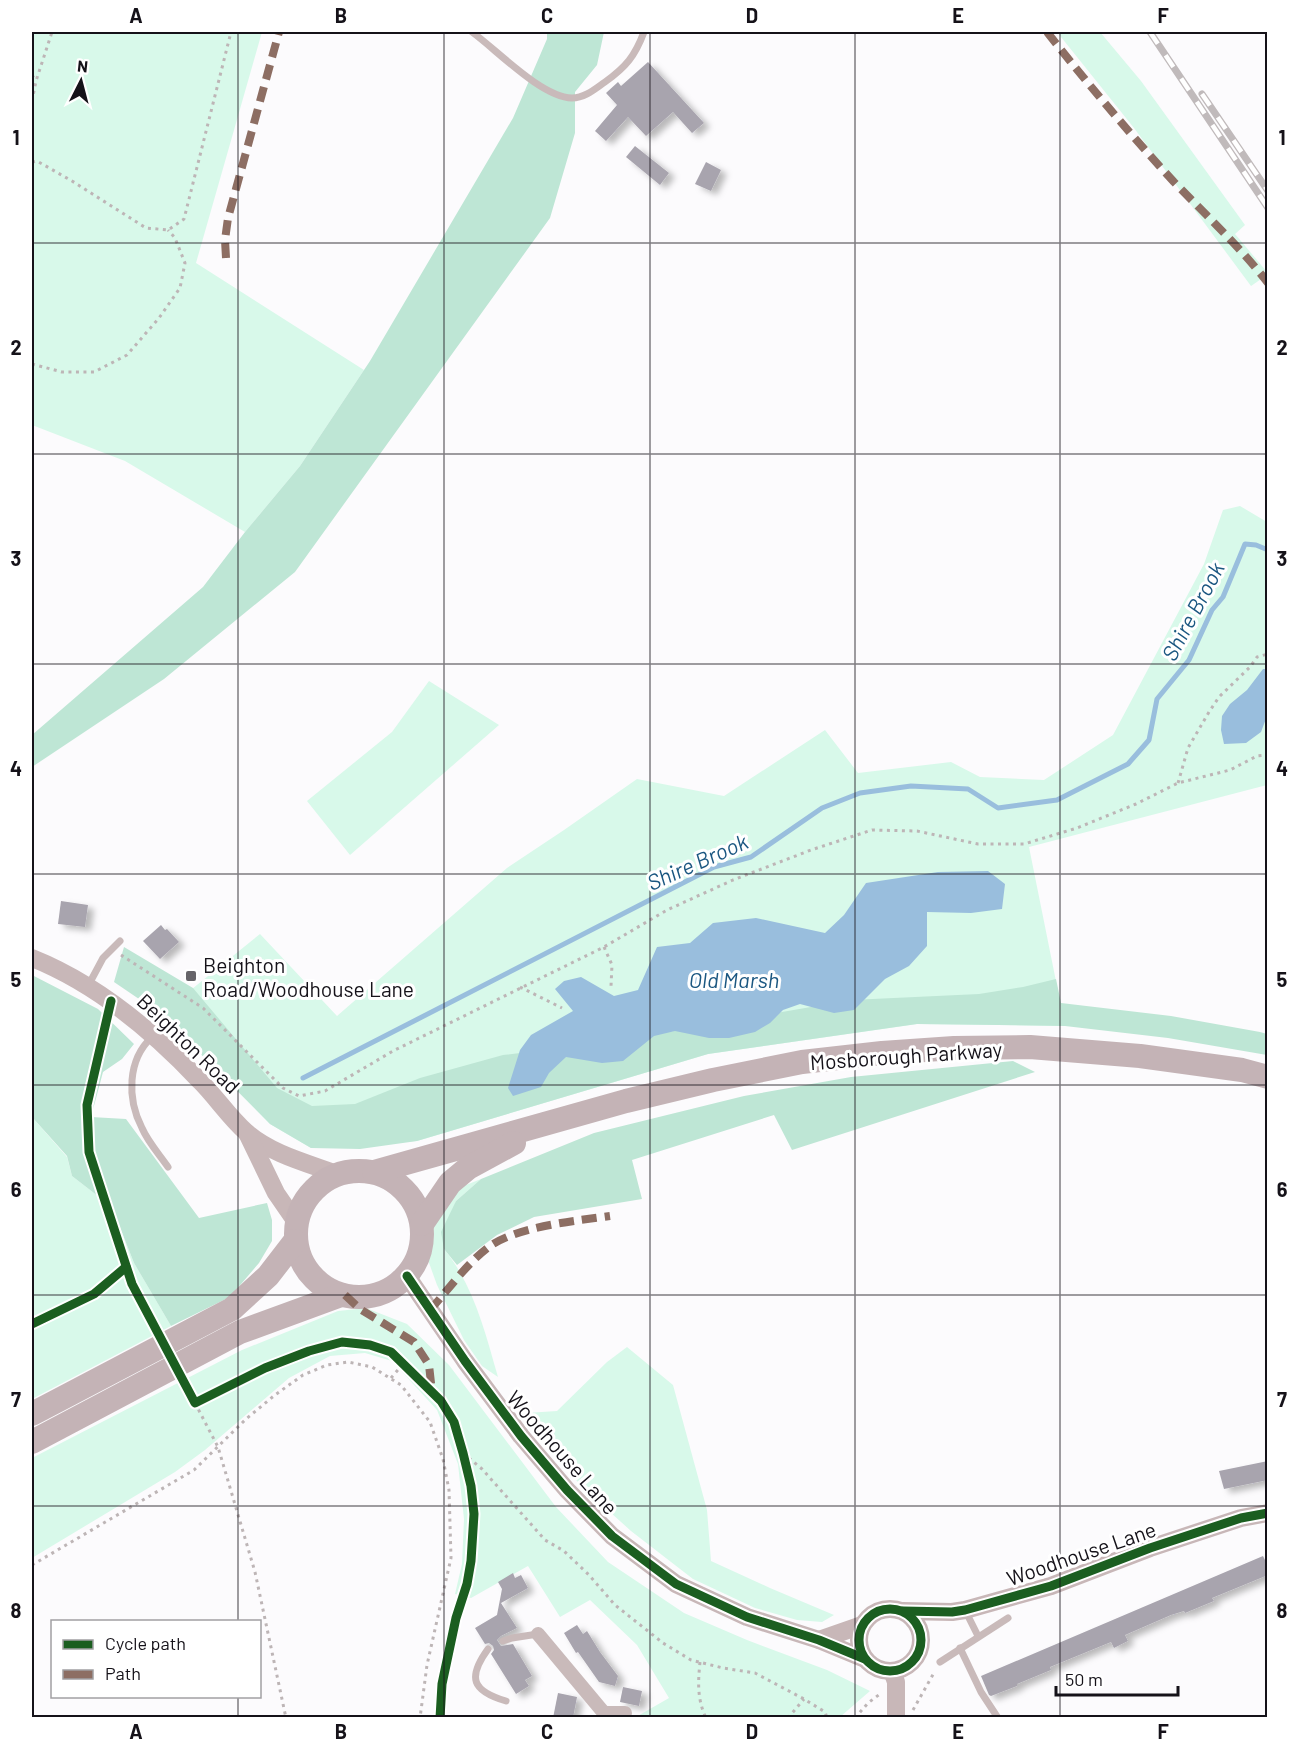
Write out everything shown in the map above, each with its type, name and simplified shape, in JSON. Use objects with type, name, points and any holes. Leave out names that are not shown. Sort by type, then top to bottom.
[{"type":"highway","name":"Mosborough Parkway","points":[[374,1172],[626,1101],[713,1080],[802,1062],[882,1053],[942,1048],[1030,1047],[1140,1056],[1242,1070],[1268,1077]]},
{"type":"highway","name":"Mosborough Parkway","points":[[422,1224],[450,1183],[468,1168],[551,1123]]},
{"type":"highway","points":[[32,1414],[232,1309],[267,1276],[296,1232],[309,1194],[325,1180],[338,1174],[359,1170],[374,1172],[394,1181],[407,1193],[422,1224],[421,1246],[416,1261],[407,1276],[387,1291],[366,1297],[341,1295],[321,1286],[306,1270],[296,1232]]},
{"type":"highway","points":[[32,1442],[240,1332],[341,1295]]},
{"type":"street","name":"Beighton Road","points":[[32,957],[88,986],[111,1001],[154,1036],[199,1080],[247,1133],[273,1149],[338,1174]]},
{"type":"street","name":"Beighton Road","points":[[247,1133],[296,1232]]},
{"type":"street","name":"Woodhouse Lane","points":[[407,1276],[465,1361],[521,1436],[567,1490],[612,1536],[676,1584],[747,1617],[819,1640],[865,1659]]},
{"type":"street","name":"Woodhouse Lane","points":[[903,1611],[958,1611],[1051,1586],[1150,1548],[1241,1518],[1268,1513]]},
{"type":"street","points":[[894,1676],[871,1665],[860,1650],[859,1641],[862,1626],[868,1617],[889,1608],[903,1611],[912,1617],[919,1626],[921,1634],[918,1655],[894,1676],[896,1718]]},
{"type":"street","name":"Woodhouse Lane","points":[[921,1634],[958,1611]]},
{"type":"street","points":[[819,1640],[862,1626]]},
{"type":"street","points":[[538,1634],[604,1715],[625,1713]]},
{"type":"lane","points":[[472,32],[520,72],[552,92],[572,98],[587,95],[622,69],[635,52],[644,32]]},
{"type":"lane","points":[[88,986],[103,958],[120,941]]},
{"type":"lane","points":[[154,1036],[138,1054],[131,1084],[134,1108],[142,1129],[168,1167]]},
{"type":"lane","points":[[958,1611],[978,1636]]},
{"type":"lane","points":[[940,1662],[1008,1618]]},
{"type":"lane","points":[[503,1641],[538,1634]]},
{"type":"lane","points":[[960,1648],[981,1692],[998,1718]]},
{"type":"lane","points":[[488,1649],[478,1662],[477,1685],[483,1693],[506,1701]]},
{"type":"path","points":[[32,101],[52,32]]},
{"type":"path","points":[[32,160],[146,228],[168,230],[184,219],[231,32]]},
{"type":"path","points":[[32,75],[36,81]]},
{"type":"path","points":[[32,363],[62,372],[94,372],[127,355],[159,318],[180,288],[185,263],[175,238],[168,230]]},
{"type":"path","points":[[1178,783],[1188,748],[1219,697],[1250,668],[1257,657],[1268,654]]},
{"type":"path","points":[[112,949],[203,1008],[283,1088],[299,1096],[325,1091],[393,1051],[604,947],[667,910],[733,880],[811,849],[872,830],[917,831],[978,844],[1024,844],[1077,828],[1136,804],[1178,783],[1230,770],[1257,756],[1268,755]]},
{"type":"path","points":[[604,947],[612,964],[611,986]]},
{"type":"path","points":[[520,987],[562,1008]]},
{"type":"path","points":[[32,1565],[194,1470],[246,1419],[303,1376],[327,1365],[348,1362],[372,1367],[401,1385],[430,1422],[443,1459],[450,1500],[451,1558],[427,1665],[420,1718]]},
{"type":"path","points":[[392,1378],[403,1364]]},
{"type":"path","points":[[189,1393],[218,1446],[255,1572],[286,1718]]},
{"type":"path","points":[[195,1403],[205,1398]]},
{"type":"path","points":[[460,1443],[463,1453],[482,1469],[544,1540],[564,1551],[615,1605],[663,1643],[700,1662],[755,1673],[825,1712],[827,1718]]},
{"type":"path","points":[[700,1662],[698,1684],[700,1707],[706,1718]]},
{"type":"path","points":[[909,1718],[940,1662]]},
{"type":"path","points":[[855,1718],[894,1676]]},
{"type":"path","points":[[788,1718],[804,1699]]},
{"type":"green space","points":[[32,32],[262,32],[196,263],[364,370],[300,466],[245,532],[125,461],[32,425]]},
{"type":"green space","points":[[547,32],[604,32],[597,65],[575,92],[575,133],[550,218],[295,572],[164,679],[32,767],[32,735],[203,587],[300,466],[370,361],[513,118],[547,39]]},
{"type":"green space","points":[[1057,32],[1100,32],[1141,81],[1245,225],[1235,234],[1267,272],[1267,275],[1251,286],[1134,128]]},
{"type":"green space","points":[[1240,506],[1267,522],[1267,785],[1029,847],[1065,1026],[917,1024],[708,1054],[417,1141],[311,1148],[270,1124],[161,1014],[260,934],[337,1016],[507,868],[637,779],[724,796],[825,730],[858,773],[951,762],[980,777],[1044,780],[1113,735],[1204,564],[1223,510]]},
{"type":"green space","points":[[429,681],[499,725],[350,855],[307,801],[392,732]]},
{"type":"green space","points":[[124,947],[193,988],[277,1088],[312,1106],[355,1104],[420,1078],[503,1055],[617,1041],[851,1000],[979,994],[1056,979],[1061,1003],[1171,1016],[1260,1032],[1267,1034],[1267,1055],[1168,1038],[1065,1026],[917,1024],[708,1054],[417,1141],[360,1149],[311,1148],[270,1124],[161,1014],[114,982]]},
{"type":"green space","points":[[32,975],[98,1009],[134,1044],[122,1059],[103,1072],[91,1117],[126,1119],[199,1218],[267,1203],[272,1220],[272,1241],[259,1263],[230,1297],[171,1326],[134,1263],[112,1207],[72,1176],[67,1156],[32,1117]]},
{"type":"green space","points":[[1013,1061],[1035,1072],[792,1150],[774,1115],[632,1160],[642,1199],[534,1217],[497,1235],[457,1265],[444,1249],[441,1232],[456,1201],[481,1179],[594,1133],[744,1096],[851,1077]]},
{"type":"green space","points":[[32,1117],[67,1157],[72,1176],[112,1207],[134,1263],[171,1326],[32,1399]]},
{"type":"green space","points":[[481,1179],[456,1201],[444,1249],[471,1294],[498,1377],[482,1366],[464,1340],[437,1285],[428,1260],[429,1230],[461,1187]]},
{"type":"green space","points":[[366,1308],[407,1324],[449,1365],[556,1507],[608,1562],[684,1613],[827,1670],[870,1691],[840,1717],[636,1717],[669,1698],[637,1645],[590,1600],[560,1617],[528,1566],[471,1598],[455,1594],[462,1564],[464,1519],[458,1464],[437,1410],[392,1361],[365,1353],[330,1356],[289,1378],[205,1450],[175,1472],[32,1558],[32,1458],[242,1350],[338,1311]]},
{"type":"green space","points":[[627,1347],[673,1385],[707,1510],[711,1561],[834,1615],[822,1622],[797,1620],[755,1608],[693,1579],[631,1531],[580,1485],[526,1413],[557,1411],[607,1362]]},
{"type":"water","points":[[1263,669],[1267,669],[1267,716],[1261,732],[1246,743],[1224,744],[1221,730],[1222,716],[1230,704],[1247,690]]},
{"type":"water","name":"Old Marsh","points":[[988,871],[1005,884],[1002,909],[971,913],[927,912],[927,946],[909,966],[885,979],[854,1010],[834,1013],[800,1004],[783,1010],[770,1023],[755,1032],[729,1038],[709,1038],[675,1031],[654,1036],[623,1061],[602,1063],[566,1057],[549,1073],[541,1087],[513,1096],[508,1088],[520,1050],[531,1035],[573,1011],[555,989],[564,981],[581,977],[614,996],[638,990],[657,947],[690,943],[713,923],[756,918],[825,933],[844,915],[866,883],[938,872]]},
{"type":"building","points":[[648,62],[704,123],[692,133],[673,112],[646,136],[628,117],[606,141],[595,131],[617,105],[606,93],[618,82],[621,86]]},
{"type":"building","points":[[635,146],[669,173],[660,185],[626,157]]},
{"type":"building","points":[[706,162],[721,170],[711,191],[695,184]]},
{"type":"building","points":[[61,901],[88,905],[85,927],[58,924]]},
{"type":"building","points":[[161,925],[179,942],[160,959],[143,941]]},
{"type":"building","points":[[1268,1461],[1268,1480],[1224,1489],[1219,1471]]},
{"type":"building","points":[[1263,1556],[1268,1566],[1268,1575],[1212,1598],[1214,1601],[1185,1613],[1184,1611],[1171,1615],[1125,1635],[1128,1641],[1114,1648],[1111,1642],[1050,1667],[1051,1670],[1017,1684],[1017,1686],[989,1695],[981,1676]]},
{"type":"building","points":[[513,1573],[515,1578],[521,1575],[528,1588],[501,1603],[517,1628],[497,1640],[501,1646],[513,1644],[532,1676],[525,1680],[529,1686],[516,1694],[491,1654],[494,1650],[493,1646],[489,1643],[485,1644],[475,1628],[497,1615],[502,1589],[498,1582]]},
{"type":"building","points":[[577,1625],[583,1634],[587,1631],[618,1676],[615,1686],[599,1682],[578,1652],[576,1653],[564,1633]]},
{"type":"building","points":[[623,1687],[642,1691],[639,1706],[620,1702]]},
{"type":"building","points":[[558,1693],[577,1697],[573,1718],[553,1718]]},
{"type":"waterway","name":"Shire Brook","points":[[303,1078],[714,867],[751,857],[822,808],[860,793],[911,786],[968,789],[998,808],[1057,800],[1128,764],[1149,740],[1157,699],[1189,660],[1212,610],[1223,597],[1245,544],[1256,545],[1268,550]]},
{"type":"railway","points":[[1150,32],[1268,208]]},
{"type":"railway","points":[[1202,94],[1268,191]]},
{"type":"marked path","points":[[226,258],[225,240],[228,218],[279,32]]},
{"type":"marked path","points":[[1047,32],[1141,145],[1268,283]]},
{"type":"marked path","points":[[430,1310],[474,1260],[502,1239],[548,1225],[610,1216]]},
{"type":"marked path","points":[[345,1295],[360,1309],[414,1342],[429,1365],[432,1392]]},
{"type":"cycle path","points":[[111,1001],[87,1105],[89,1152],[132,1284],[195,1403],[265,1368],[309,1351],[342,1342],[370,1345],[391,1352],[441,1401],[454,1422],[471,1486],[474,1514],[471,1561],[442,1684],[440,1718]]},
{"type":"cycle path","points":[[32,1324],[94,1294],[126,1267]]},
{"type":"cycle path","points":[[407,1276],[465,1361],[521,1436],[567,1490],[612,1536],[676,1584],[747,1617],[819,1640],[865,1659]]},
{"type":"cycle path","points":[[903,1611],[965,1610],[1051,1586],[1150,1548],[1241,1518],[1268,1513]]},
{"type":"cycle path","points":[[884,1609],[896,1609],[912,1618],[919,1628],[921,1640],[919,1652],[912,1662],[896,1671],[884,1671],[873,1666],[864,1657],[859,1646],[859,1634],[864,1623],[873,1614],[884,1609]]},
{"type":"place","name":"Beighton Road/Woodhouse Lane","points":[[191,976]]}]
